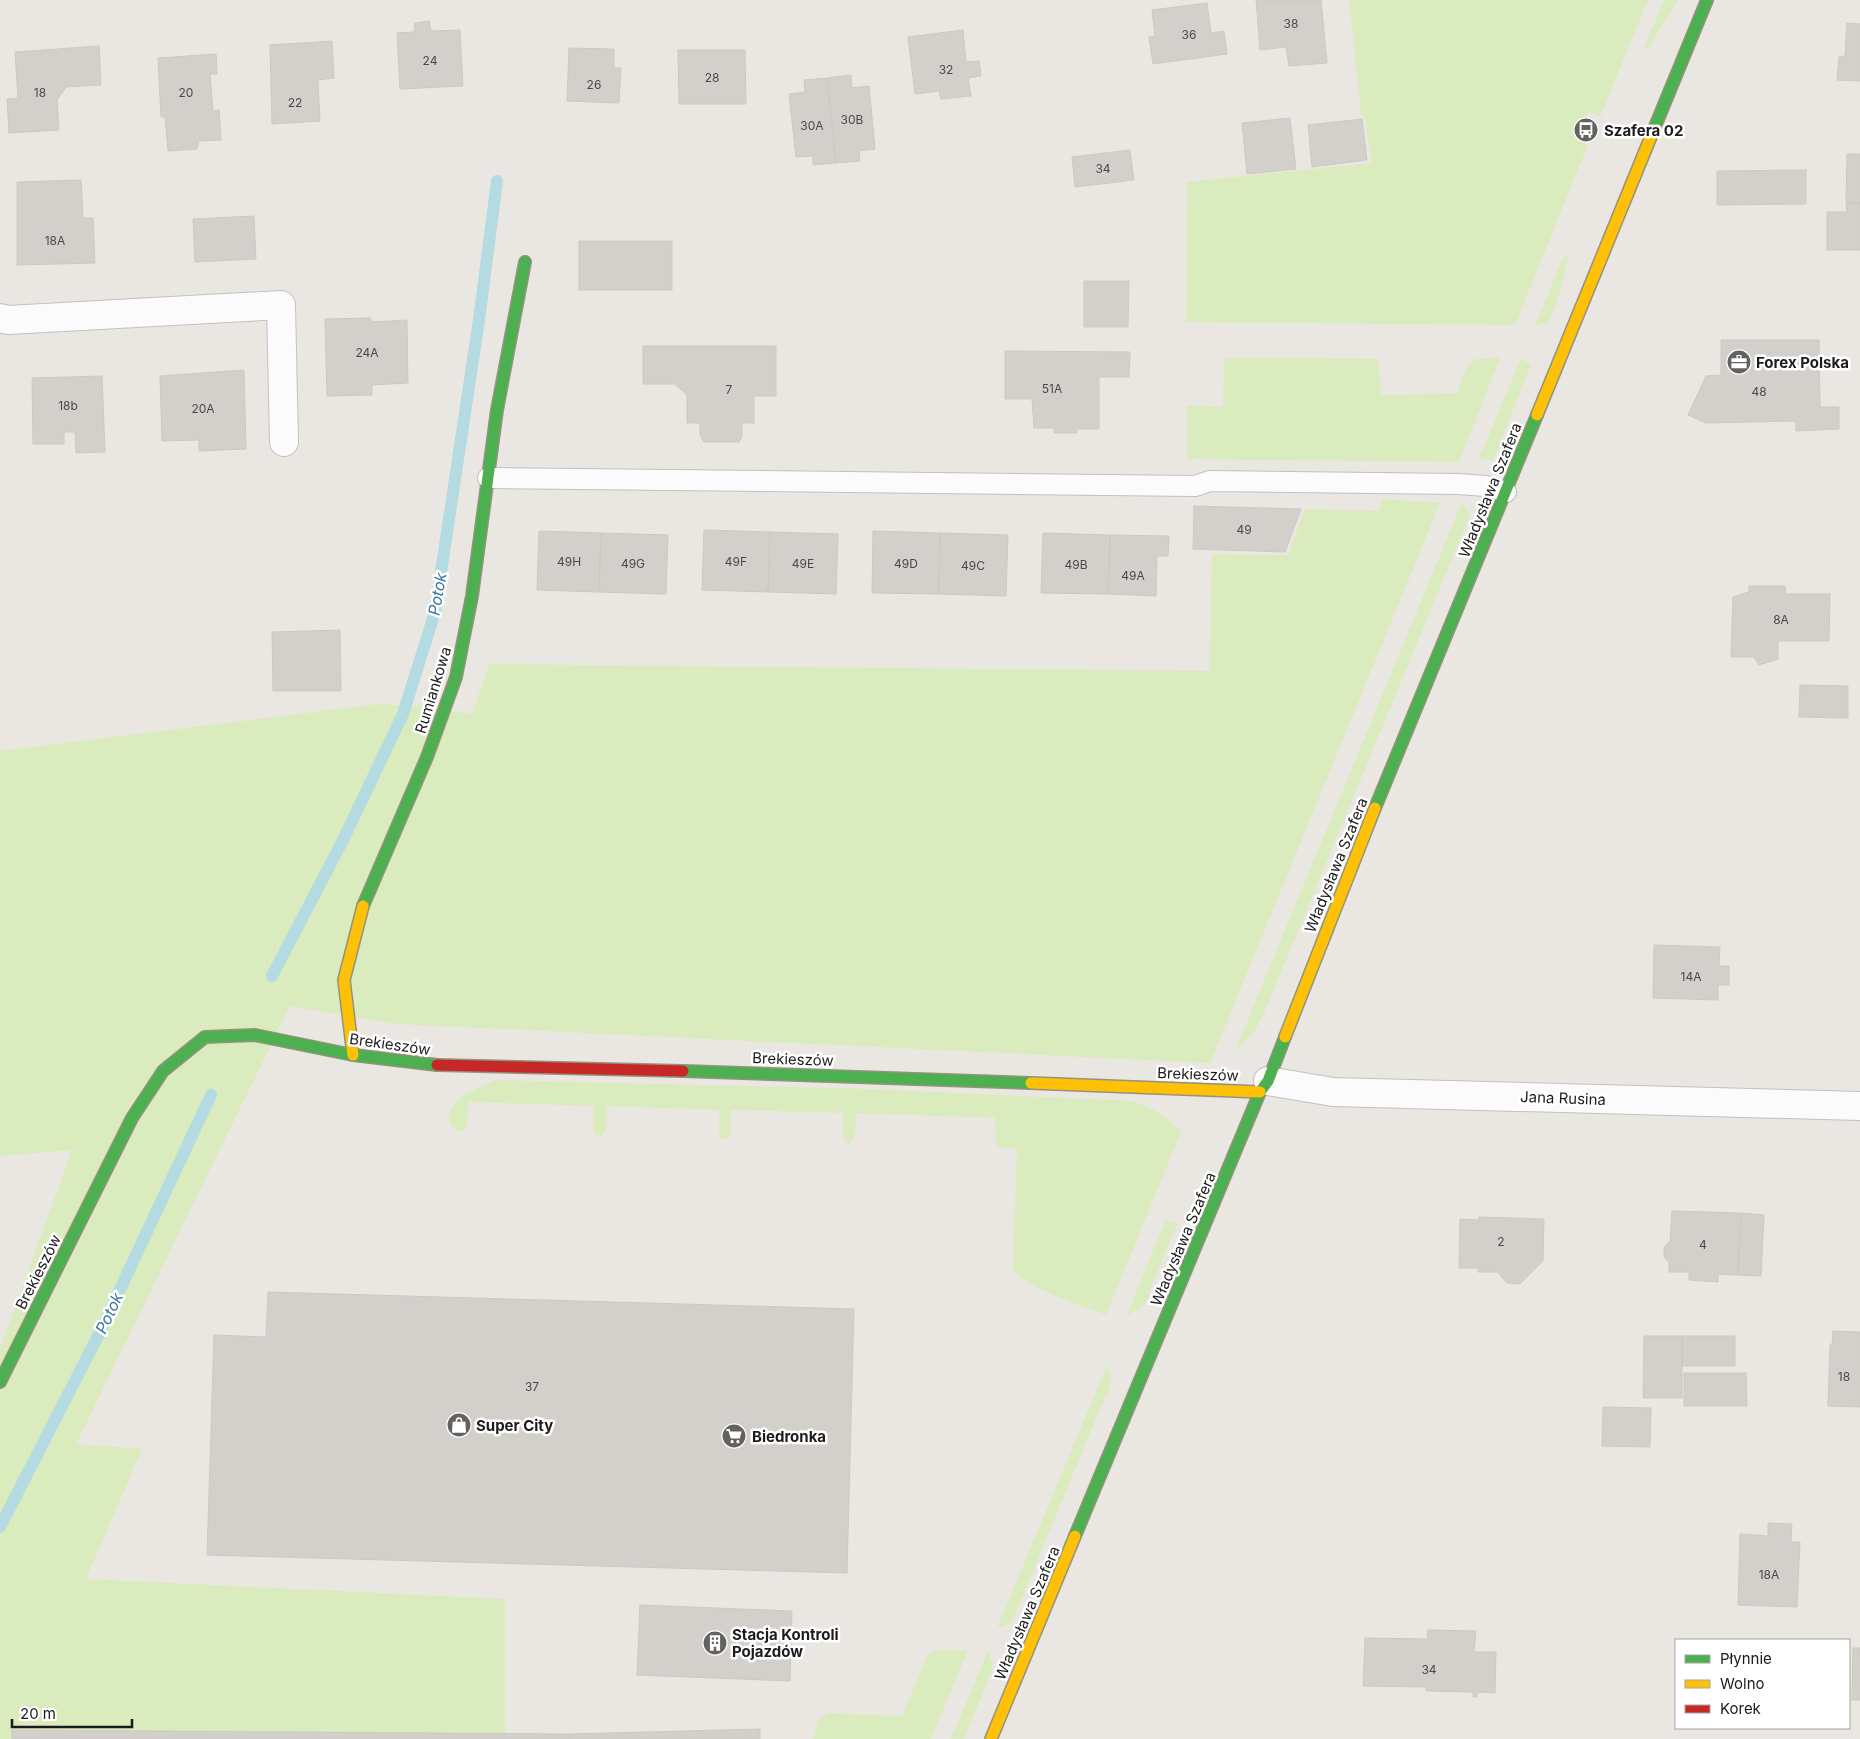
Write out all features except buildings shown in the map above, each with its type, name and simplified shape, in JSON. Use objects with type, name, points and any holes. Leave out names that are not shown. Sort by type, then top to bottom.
[{"type":"street","name":"Władysława Szafera","points":[[991,1739],[1264,1086],[1353,862],[1707,0]]},
{"type":"street","name":"Rumiankowa","points":[[353,1055],[344,980],[366,896],[427,757],[456,677],[472,596],[497,410],[525,262]]},
{"type":"street","points":[[0,318],[8,320],[281,305],[284,442]]},
{"type":"street","name":"Brekieszów","points":[[0,1382],[132,1118],[163,1071],[205,1037],[255,1034],[353,1055],[431,1065],[1264,1086]]},
{"type":"street","name":"Jana Rusina","points":[[1264,1086],[1333,1092],[1860,1106]]},
{"type":"lane","points":[[488,478],[1195,486],[1210,481],[1390,482],[1486,486],[1506,492]]},
{"type":"green space","points":[[1349,0],[1648,0],[1600,117],[1588,112],[1577,140],[1588,145],[1515,325],[1186,322],[1187,182],[1371,163],[1365,118],[1361,114]]},
{"type":"green space","points":[[1664,0],[1678,0],[1647,50],[1644,48]]},
{"type":"green space","points":[[1566,255],[1568,259],[1559,296],[1549,321],[1535,326],[1563,257]]},
{"type":"green space","points":[[1224,358],[1378,359],[1381,395],[1457,393],[1467,366],[1475,359],[1500,358],[1459,462],[1187,459],[1187,406],[1223,407]]},
{"type":"green space","points":[[1521,358],[1531,365],[1493,460],[1479,459]]},
{"type":"green space","points":[[1383,499],[1440,503],[1210,1063],[396,1024],[290,1006],[76,1444],[142,1449],[86,1579],[505,1599],[505,1733],[13,1730],[12,1739],[0,1739],[0,1349],[72,1150],[0,1156],[0,751],[378,704],[418,706],[472,714],[489,664],[1209,671],[1212,554],[1288,555],[1305,509],[1378,511]]},
{"type":"green space","points":[[1462,502],[1470,515],[1262,1018],[1252,1035],[1235,1051]]},
{"type":"green space","points":[[495,1080],[872,1089],[1132,1101],[1159,1113],[1181,1132],[1106,1315],[1040,1289],[1018,1275],[1013,1269],[1017,1149],[998,1147],[996,1143],[995,1118],[856,1113],[855,1137],[849,1144],[843,1140],[843,1113],[731,1110],[731,1135],[725,1140],[719,1137],[719,1110],[607,1106],[606,1130],[600,1136],[596,1136],[593,1130],[594,1106],[468,1102],[467,1128],[461,1132],[455,1129],[449,1119],[450,1111],[454,1105],[466,1094]]},
{"type":"green space","points":[[1165,1221],[1178,1223],[1148,1294],[1150,1295],[1141,1308],[1127,1315]]},
{"type":"green space","points":[[1107,1365],[1111,1377],[1109,1396],[1105,1397],[1012,1622],[997,1628]]},
{"type":"green space","points":[[937,1650],[968,1650],[931,1739],[813,1739],[818,1721],[828,1713],[902,1716],[928,1654]]},
{"type":"green space","points":[[988,1651],[993,1668],[964,1739],[951,1739]]},
{"type":"waterway","name":"Potok","points":[[272,976],[343,840],[403,714],[435,612],[479,320],[497,181]]},
{"type":"waterway","name":"Potok","points":[[0,1527],[100,1332],[211,1095]]},
{"type":"traffic: fast","points":[[1652,134],[1707,0]]},
{"type":"traffic: fast","points":[[363,906],[427,757],[456,677],[472,596],[497,410],[525,262]]},
{"type":"traffic: fast","points":[[1375,808],[1537,415]]},
{"type":"traffic: fast","points":[[0,1382],[132,1118],[163,1071],[205,1037],[255,1035],[353,1055],[437,1065]]},
{"type":"traffic: fast","points":[[1075,1536],[1260,1092],[1268,1081],[1285,1037]]},
{"type":"traffic: fast","points":[[683,1071],[1031,1083]]},
{"type":"traffic: slow","points":[[1537,415],[1652,134]]},
{"type":"traffic: slow","points":[[1285,1037],[1375,808]]},
{"type":"traffic: slow","points":[[353,1055],[344,980],[363,906]]},
{"type":"traffic: slow","points":[[1031,1083],[1260,1092]]},
{"type":"traffic: slow","points":[[991,1739],[1075,1536]]},
{"type":"traffic: jam","points":[[437,1065],[683,1071]]},
{"type":"place","name":"Szafera 02","points":[[1586,130]]},
{"type":"place","name":"Forex Polska","points":[[1739,362]]},
{"type":"place","name":"Super City","points":[[459,1425]]},
{"type":"place","name":"Biedronka","points":[[734,1436]]},
{"type":"place","name":"Stacja Kontroli Pojazdów","points":[[715,1643]]}]
